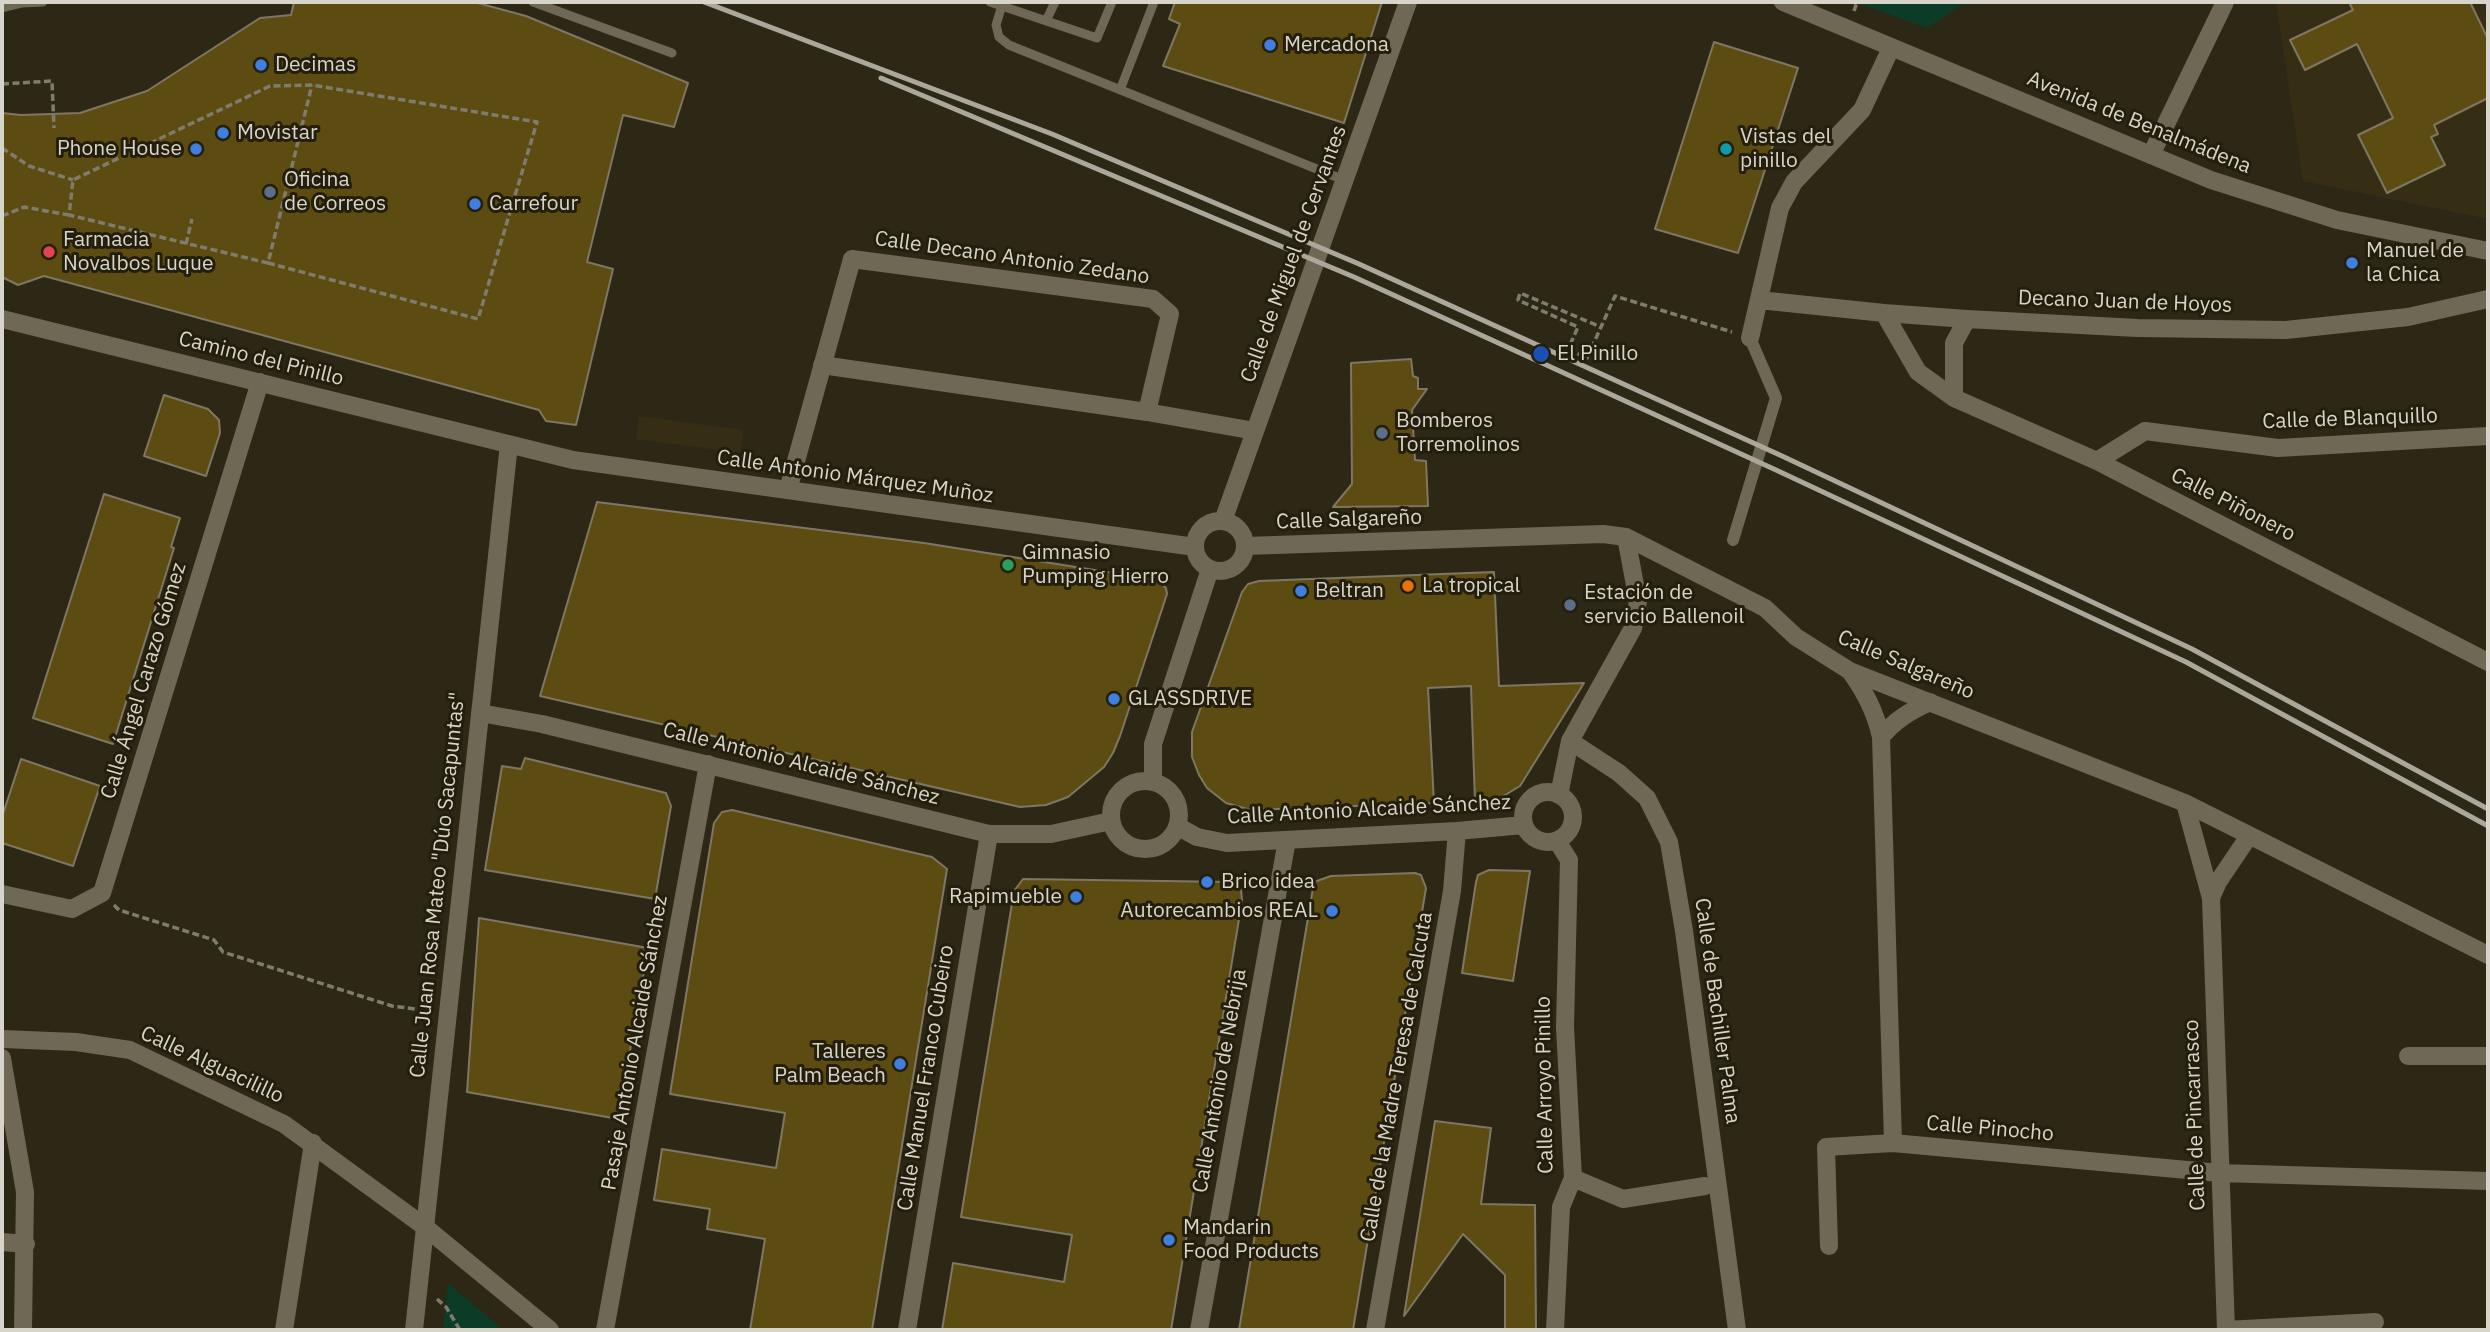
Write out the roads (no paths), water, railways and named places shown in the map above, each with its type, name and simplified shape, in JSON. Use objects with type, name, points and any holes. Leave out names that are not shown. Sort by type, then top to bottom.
[{"type":"street","name":"Calle de Miguel de Cervantes","points":[[1223,522],[1408,2]]},
{"type":"street","name":"Avenida de Benalmádena","points":[[1783,2],[2211,180],[2337,220],[2488,251]]},
{"type":"street","points":[[2151,155],[2225,2]]},
{"type":"street","points":[[1733,540],[1776,398],[1751,338],[1780,208],[1794,182],[1862,110],[1891,48]]},
{"type":"street","name":"Calle Decano Antonio Zedano","points":[[788,490],[852,259],[1153,299],[1170,314],[1147,412]]},
{"type":"street","name":"Decano Juan de Hoyos","points":[[1759,300],[1967,319],[2137,328],[2286,330],[2408,317],[2488,299]]},
{"type":"street","name":"Calle Piñonero","points":[[1884,313],[1918,372],[1954,397],[2096,461],[2488,662]]},
{"type":"street","name":"Camino del Pinillo","points":[[2,319],[509,444]]},
{"type":"street","points":[[1954,397],[1954,343],[1967,319]]},
{"type":"street","points":[[822,365],[1147,412],[1255,431]]},
{"type":"street","name":"Calle Ángel Carazo Gómez","points":[[2,894],[72,909],[102,894],[260,382]]},
{"type":"street","name":"Calle de Blanquillo","points":[[2096,461],[2146,431],[2278,448],[2488,436]]},
{"type":"street","name":"Calle Antonio Márquez Muñoz","points":[[509,444],[572,460],[1195,547]]},
{"type":"street","name":"Calle Juan Rosa Mateo \"Dúo Sacapuntas\"","points":[[414,1330],[509,444]]},
{"type":"street","points":[[1215,522],[1236,527],[1245,546],[1244,555],[1234,568],[1218,572],[1199,560],[1195,547],[1200,531],[1215,522]]},
{"type":"street","name":"Calle Salgareño","points":[[1245,546],[1603,534],[1626,537],[1765,608],[1796,636],[1850,671],[2185,803],[2488,955]]},
{"type":"street","points":[[1559,794],[1570,741],[1633,628],[1638,601],[1626,537]]},
{"type":"street","points":[[1153,782],[1153,744],[1210,569]]},
{"type":"street","points":[[1850,671],[1871,704],[1881,737],[1893,1143]]},
{"type":"street","points":[[1881,737],[1893,723],[1930,702]]},
{"type":"street","name":"Calle Antonio Alcaide Sánchez","points":[[480,713],[542,724],[989,834],[1051,834],[1111,821]]},
{"type":"street","name":"Calle de Bachiller Palma","points":[[1570,741],[1619,772],[1647,799],[1669,842],[1686,945],[1737,1330]]},
{"type":"street","name":"Pasaje Antonio Alcaide Sánchez","points":[[605,1330],[708,764]]},
{"type":"street","points":[[1153,782],[1163,786],[1177,803],[1177,826],[1165,843],[1144,849],[1133,847],[1115,832],[1111,810],[1121,790],[1130,784],[1153,782]]},
{"type":"street","points":[[1542,793],[1559,794],[1566,799],[1573,814],[1570,830],[1557,841],[1534,838],[1524,825],[1524,808],[1535,796],[1542,793]]},
{"type":"street","name":"Calle de Pincarrasco","points":[[2185,803],[2211,898],[2226,1330]]},
{"type":"street","name":"Calle Antonio Alcaide Sánchez","points":[[1177,826],[1197,837],[1227,843],[1524,825]]},
{"type":"street","name":"Calle de la Madre Teresa de Calcuta","points":[[1375,1330],[1452,891],[1458,831]]},
{"type":"street","name":"Calle Manuel Franco Cubeiro","points":[[907,1330],[989,834]]},
{"type":"street","points":[[2211,898],[2218,882],[2249,836]]},
{"type":"street","name":"Calle Antonio de Nebrija","points":[[1199,1330],[1287,840]]},
{"type":"street","name":"Calle Arroyo Pinillo","points":[[1555,1330],[1561,1207],[1573,1178],[1565,1027],[1569,860],[1557,841]]},
{"type":"street","name":"Calle Alguacilillo","points":[[2,1039],[76,1042],[130,1050],[284,1124],[425,1227],[550,1330]]},
{"type":"street","points":[[2408,1056],[2488,1056]]},
{"type":"street","points":[[2,1058],[25,1192],[23,1330]]},
{"type":"street","points":[[284,1330],[313,1143]]},
{"type":"street","name":"Calle Pinocho","points":[[1829,1246],[1826,1147],[1893,1143],[2220,1173],[2488,1181]]},
{"type":"street","points":[[1573,1178],[1623,1199],[1704,1186]]},
{"type":"street","points":[[2,1242],[26,1244]]},
{"type":"street","points":[[2226,1330],[2375,1322]]},
{"type":"lane","points":[[2,8],[43,2]]},
{"type":"lane","points":[[533,2],[672,53]]},
{"type":"lane","points":[[990,2],[1097,38],[1112,2]]},
{"type":"lane","points":[[1046,21],[1055,2]]},
{"type":"lane","points":[[1120,89],[1154,2]]},
{"type":"lane","points":[[1002,4],[996,25],[999,37],[1009,45],[1344,180]]},
{"type":"railway","points":[[704,2],[1052,134],[1359,264],[1782,456],[2192,649],[2488,809]]},
{"type":"railway","points":[[881,78],[1354,277],[1776,470],[2186,662],[2488,826]]},
{"type":"place","name":"Mercadona","points":[[1270,45]]},
{"type":"place","name":"Decimas","points":[[261,65]]},
{"type":"place","name":"Movistar","points":[[223,133]]},
{"type":"place","name":"Phone House","points":[[196,149]]},
{"type":"place","name":"Vistas del pinillo","points":[[1726,149]]},
{"type":"place","name":"Oficina de Correos","points":[[270,192]]},
{"type":"place","name":"Carrefour","points":[[475,204]]},
{"type":"place","name":"Farmacia Novalbos Luque","points":[[49,252]]},
{"type":"place","name":"Manuel de la Chica","points":[[2352,263]]},
{"type":"place","name":"El Pinillo","points":[[1541,354]]},
{"type":"place","name":"Bomberos Torremolinos","points":[[1382,433]]},
{"type":"place","name":"Gimnasio Pumping Hierro","points":[[1008,565]]},
{"type":"place","name":"La tropical","points":[[1408,586]]},
{"type":"place","name":"Beltran","points":[[1301,591]]},
{"type":"place","name":"Estación de servicio Ballenoil","points":[[1570,605]]},
{"type":"place","name":"GLASSDRIVE","points":[[1114,699]]},
{"type":"place","name":"Brico idea","points":[[1207,882]]},
{"type":"place","name":"Rapimueble","points":[[1076,897]]},
{"type":"place","name":"Autorecambios REAL","points":[[1332,911]]},
{"type":"place","name":"Talleres Palm Beach","points":[[900,1064]]},
{"type":"place","name":"Mandarin Food Products","points":[[1169,1240]]}]
